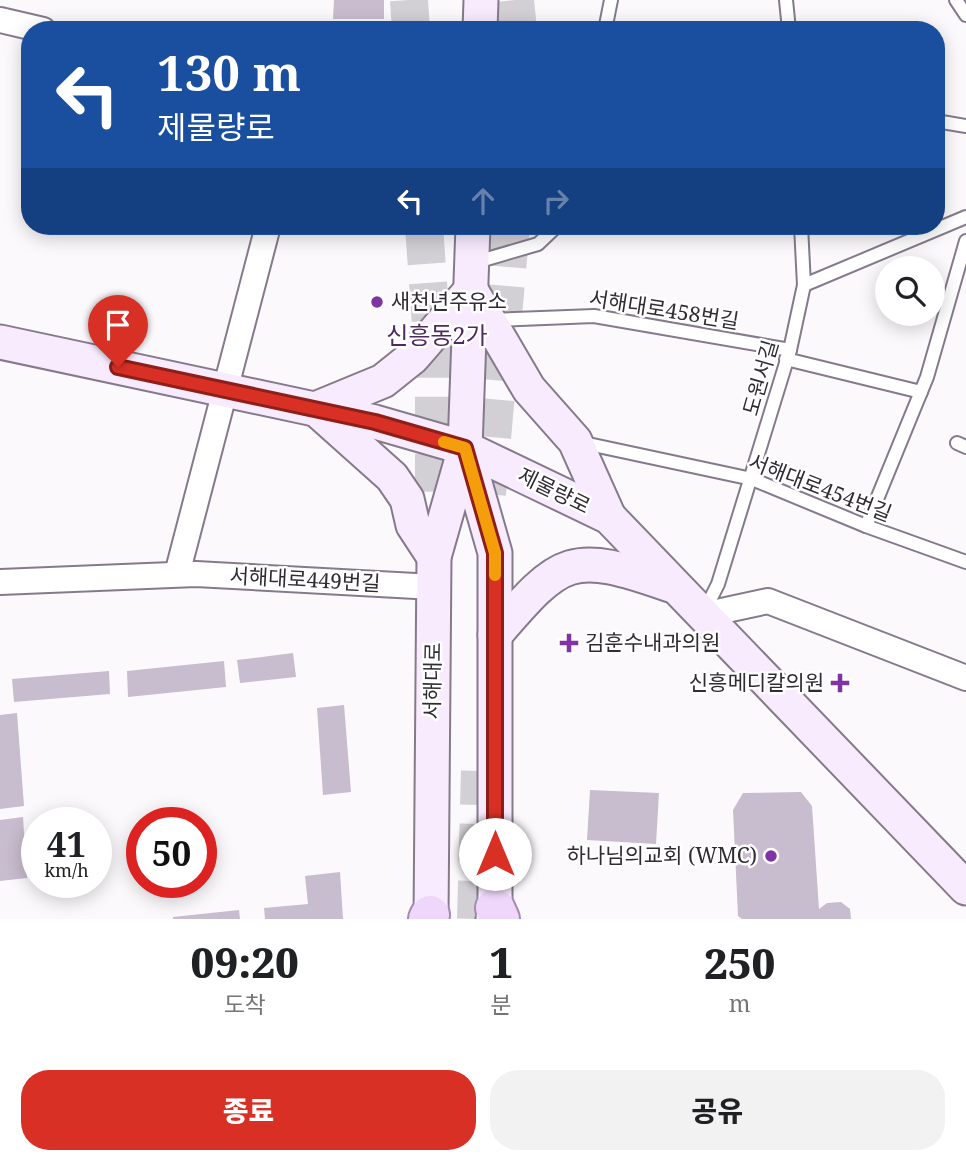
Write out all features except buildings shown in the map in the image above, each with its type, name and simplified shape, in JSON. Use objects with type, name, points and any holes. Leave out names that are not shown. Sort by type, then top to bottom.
[{"type":"main road","points":[[480,21],[481,0]]},
{"type":"main road","name":"서해대로","points":[[430,917],[434,572],[465,448],[473,235]]},
{"type":"main road","points":[[472,276],[489,320],[529,388],[575,442],[609,517]]},
{"type":"main road","points":[[434,572],[413,525],[407,499],[392,477],[315,409],[383,381],[413,357],[472,276]]},
{"type":"main road","name":"제물량로","points":[[0,342],[375,422],[465,448],[609,517],[672,586],[966,888]]},
{"type":"main road","name":"서해대로","points":[[465,448],[495,553],[496,915]]},
{"type":"main road","points":[[495,635],[540,583],[562,568],[587,564],[629,571],[672,586]]},
{"type":"street","points":[[0,20],[21,25]]},
{"type":"street","points":[[177,573],[266,235]]},
{"type":"street","name":"서해대로449번길","points":[[0,582],[177,573],[434,572]]},
{"type":"street","points":[[703,615],[768,601],[966,678]]},
{"type":"lane","points":[[608,21],[611,0]]},
{"type":"lane","points":[[786,0],[788,21]]},
{"type":"lane","points":[[956,0],[966,15]]},
{"type":"lane","points":[[945,122],[966,126]]},
{"type":"lane","points":[[945,226],[966,217]]},
{"type":"lane","points":[[472,276],[538,244],[548,235]]},
{"type":"lane","name":"도원서길","points":[[703,615],[718,584],[788,354],[804,285],[801,235]]},
{"type":"lane","points":[[804,285],[923,235]]},
{"type":"lane","points":[[866,526],[921,391],[949,308],[966,241]]},
{"type":"lane","name":"서해대로458번길","points":[[489,320],[594,316],[788,354],[921,391]]},
{"type":"lane","name":"서해대로454번길","points":[[575,442],[752,479],[866,526],[966,562]]},
{"type":"tunnel","points":[[409,0],[410,21]]},
{"type":"tunnel","points":[[515,0],[517,21]]},
{"type":"tunnel","points":[[425,235],[434,368],[434,549]]},
{"type":"tunnel","points":[[487,494],[510,235]]},
{"type":"tunnel","points":[[476,919],[480,771]]},
{"type":"slow traffic","points":[[444,442],[465,448],[495,553],[495,575]]},
{"type":"place","name":"새천년주유소","points":[[377,302]]},
{"type":"place","name":"김훈수내과의원","points":[[569,643]]},
{"type":"place","name":"신흥메디칼의원","points":[[840,683]]},
{"type":"place","name":"하나님의교회 (WMC)","points":[[771,856]]},
{"type":"district","name":"신흥동2가","points":[[437,336]]},
{"type":"route","points":[[118,367],[375,422],[465,448],[495,553],[495,854]]}]
